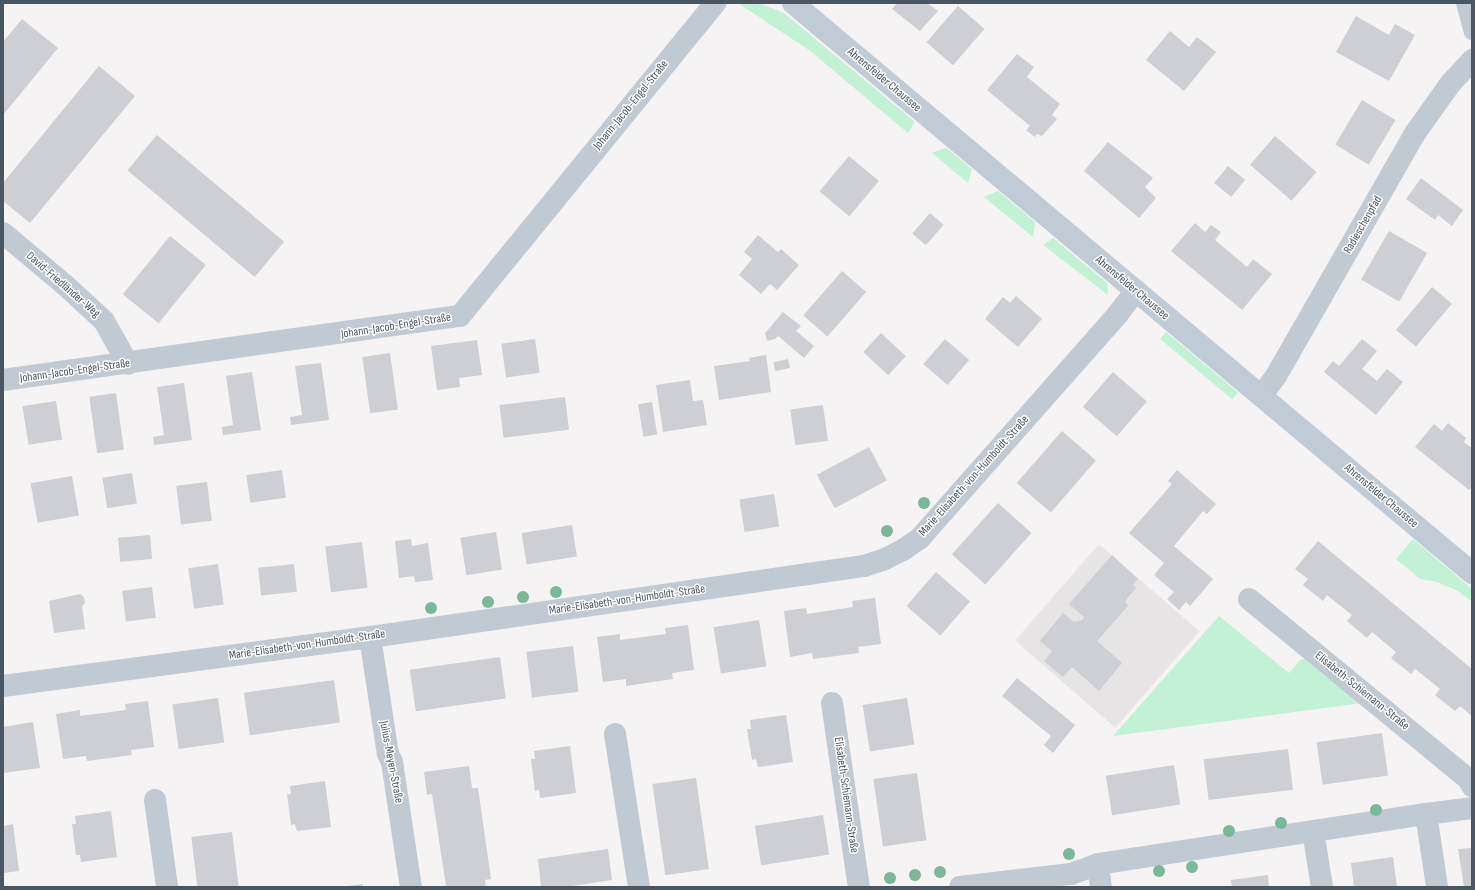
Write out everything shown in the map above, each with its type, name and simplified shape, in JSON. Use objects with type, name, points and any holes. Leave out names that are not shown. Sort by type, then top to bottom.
[{"type":"main road","name":"Ahrensfelder Chaussee","points":[[792,3],[1472,573]]},
{"type":"street","name":"Johann-Jacob-Engel-Straße","points":[[3,380],[128,364],[460,316],[715,3]]},
{"type":"street","name":"Radieschenpfad","points":[[1261,396],[1276,376],[1416,132],[1450,84],[1472,60]]},
{"type":"street","name":"David-Friedländer-Weg","points":[[3,234],[65,285],[104,321],[128,364]]},
{"type":"street","name":"Marie-Elisabeth-von-Humboldt-Straße","points":[[3,686],[370,637],[857,567],[883,560],[903,550],[920,538],[1117,315],[1136,291]]},
{"type":"street","name":"Elisabeth-Schiemann-Straße","points":[[1249,598],[1469,780],[1472,786]]},
{"type":"street","name":"Julius-Meyen-Straße","points":[[370,637],[388,754],[392,762],[411,887]]},
{"type":"street","name":"Elisabeth-Schiemann-Straße","points":[[832,703],[859,887]]},
{"type":"street","points":[[615,734],[639,887]]},
{"type":"street","points":[[155,800],[167,887]]},
{"type":"street","points":[[960,887],[1071,874],[1098,864],[1472,808]]},
{"type":"street","points":[[1426,814],[1437,887]]},
{"type":"street","points":[[1313,831],[1322,887]]},
{"type":"street","points":[[1098,864],[1101,887]]},
{"type":"lane","points":[[1464,3],[1472,32]]},
{"type":"shaded area","points":[[1099,544],[1199,631],[1115,728],[1015,641]]},
{"type":"green space","points":[[738,3],[759,3],[784,13],[915,122],[908,133],[809,50]]},
{"type":"green space","points":[[946,148],[972,169],[968,183],[932,153]]},
{"type":"green space","points":[[998,191],[1035,222],[1033,237],[984,197]]},
{"type":"green space","points":[[1053,238],[1107,283],[1108,295],[1043,245]]},
{"type":"green space","points":[[1166,332],[1238,392],[1232,399],[1160,339]]},
{"type":"green space","points":[[1413,539],[1472,589],[1472,602],[1458,591],[1437,582],[1420,579],[1396,559]]},
{"type":"green space","points":[[1219,616],[1289,673],[1301,659],[1310,659],[1363,703],[1113,736]]},
{"type":"building","points":[[897,3],[927,3],[938,11],[920,31],[892,9]]},
{"type":"building","points":[[958,6],[984,29],[953,65],[927,42]]},
{"type":"building","points":[[1356,16],[1389,35],[1395,24],[1415,35],[1389,81],[1336,52]]},
{"type":"building","points":[[22,19],[58,48],[3,115],[3,42]]},
{"type":"building","points":[[1170,31],[1189,47],[1197,37],[1216,52],[1184,91],[1146,60]]},
{"type":"building","points":[[1017,54],[1034,67],[1027,77],[1060,104],[1052,115],[1057,119],[1042,136],[1037,134],[1035,137],[1026,130],[1030,126],[987,90]]},
{"type":"building","points":[[99,66],[135,96],[30,223],[3,201],[3,183]]},
{"type":"building","points":[[1362,100],[1395,120],[1369,165],[1335,145]]},
{"type":"building","points":[[157,135],[284,242],[255,277],[127,170]]},
{"type":"building","points":[[1275,136],[1317,172],[1292,201],[1250,165]]},
{"type":"building","points":[[1108,142],[1153,178],[1145,187],[1156,198],[1139,218],[1084,171]]},
{"type":"building","points":[[849,156],[879,181],[849,216],[819,191]]},
{"type":"building","points":[[1228,166],[1245,180],[1231,197],[1214,183]]},
{"type":"building","points":[[1421,178],[1463,210],[1452,226],[1438,215],[1435,220],[1406,199]]},
{"type":"building","points":[[930,213],[944,225],[926,245],[912,233]]},
{"type":"building","points":[[1195,223],[1205,232],[1211,225],[1221,232],[1215,240],[1247,267],[1253,259],[1272,274],[1242,310],[1171,251]]},
{"type":"building","points":[[1389,231],[1427,253],[1399,301],[1361,279]]},
{"type":"building","points":[[758,235],[778,252],[781,249],[799,265],[777,290],[770,284],[761,294],[739,275],[752,259],[744,252]]},
{"type":"building","points":[[170,236],[206,265],[159,323],[123,294]]},
{"type":"building","points":[[842,271],[866,292],[827,337],[803,316]]},
{"type":"building","points":[[1432,287],[1452,304],[1416,347],[1396,330]]},
{"type":"building","points":[[1016,296],[1042,319],[1018,347],[985,319],[1003,297],[1010,303]]},
{"type":"building","points":[[783,312],[801,326],[796,331],[814,346],[804,358],[778,336],[775,339],[767,341],[765,333]]},
{"type":"building","points":[[881,333],[906,356],[888,375],[863,352]]},
{"type":"building","points":[[535,339],[540,373],[506,377],[501,344]]},
{"type":"building","points":[[945,339],[969,360],[948,385],[923,364]]},
{"type":"building","points":[[1362,339],[1377,351],[1362,369],[1377,381],[1387,369],[1403,382],[1376,415],[1324,372],[1333,361],[1339,366]]},
{"type":"building","points":[[477,340],[482,375],[459,378],[460,387],[437,390],[431,346]]},
{"type":"building","points":[[390,353],[398,409],[370,413],[362,357]]},
{"type":"building","points":[[766,355],[771,392],[719,400],[714,366],[750,361],[749,358]]},
{"type":"building","points":[[788,359],[790,368],[775,371],[773,362]]},
{"type":"building","points":[[321,363],[329,420],[291,425],[290,417],[302,415],[295,366]]},
{"type":"building","points":[[252,372],[261,430],[223,435],[222,427],[233,425],[226,376]]},
{"type":"building","points":[[1113,372],[1147,402],[1117,436],[1083,407]]},
{"type":"building","points":[[690,380],[693,401],[703,400],[707,425],[663,432],[656,385]]},
{"type":"building","points":[[184,383],[192,440],[154,445],[153,437],[164,435],[157,387]]},
{"type":"building","points":[[116,393],[124,449],[97,453],[89,397]]},
{"type":"building","points":[[565,397],[569,430],[504,438],[499,405]]},
{"type":"building","points":[[56,401],[62,440],[29,445],[22,406]]},
{"type":"building","points":[[652,402],[657,435],[643,437],[638,404]]},
{"type":"building","points":[[823,405],[828,441],[795,445],[790,410]]},
{"type":"building","points":[[1448,423],[1466,438],[1464,442],[1472,448],[1472,487],[1469,490],[1415,447],[1434,424],[1442,431]]},
{"type":"building","points":[[1062,431],[1096,461],[1051,513],[1017,483]]},
{"type":"building","points":[[869,447],[887,481],[835,508],[817,475]]},
{"type":"building","points":[[282,470],[286,498],[250,503],[246,475]]},
{"type":"building","points":[[1177,470],[1216,504],[1207,514],[1203,511],[1174,546],[1213,579],[1190,606],[1186,602],[1179,610],[1167,599],[1174,592],[1154,575],[1164,563],[1129,533],[1172,484],[1168,481]]},
{"type":"building","points":[[132,473],[137,504],[107,508],[102,478]]},
{"type":"building","points":[[72,476],[79,515],[38,523],[31,483]]},
{"type":"building","points":[[207,482],[212,521],[181,524],[176,486]]},
{"type":"building","points":[[774,494],[779,527],[745,532],[739,499]]},
{"type":"building","points":[[998,503],[1031,533],[985,584],[952,554]]},
{"type":"building","points":[[572,525],[577,557],[527,565],[522,533]]},
{"type":"building","points":[[496,532],[502,570],[466,575],[460,538]]},
{"type":"building","points":[[150,535],[152,559],[120,562],[118,538]]},
{"type":"building","points":[[411,539],[412,546],[428,543],[433,580],[415,582],[414,576],[399,578],[395,541]]},
{"type":"building","points":[[1318,541],[1472,669],[1472,716],[1460,706],[1455,711],[1435,695],[1440,689],[1415,669],[1411,674],[1391,658],[1396,652],[1372,632],[1367,638],[1347,621],[1352,615],[1327,595],[1323,601],[1303,585],[1308,579],[1295,569]]},
{"type":"building","points":[[362,542],[368,588],[331,592],[325,547]]},
{"type":"building","points":[[1112,555],[1138,579],[1133,585],[1136,588],[1125,601],[1128,606],[1097,641],[1122,663],[1099,691],[1072,667],[1063,677],[1044,661],[1052,651],[1040,641],[1063,613],[1074,622],[1082,620],[1084,617],[1069,604]]},
{"type":"building","points":[[218,564],[224,605],[194,609],[188,568]]},
{"type":"building","points":[[294,564],[297,592],[261,596],[258,568]]},
{"type":"building","points":[[936,572],[970,602],[940,635],[906,606]]},
{"type":"building","points":[[152,587],[156,618],[126,621],[122,591]]},
{"type":"building","points":[[80,594],[84,597],[85,603],[82,606],[85,629],[54,633],[49,601]]},
{"type":"building","points":[[875,598],[881,644],[858,647],[859,653],[813,659],[812,653],[790,657],[784,611],[806,608],[807,614],[853,607],[852,601]]},
{"type":"building","points":[[759,620],[766,666],[721,674],[714,627]]},
{"type":"building","points":[[688,625],[694,670],[672,673],[673,679],[626,686],[626,679],[603,682],[597,637],[620,634],[620,640],[666,634],[665,628]]},
{"type":"building","points":[[573,646],[579,692],[532,697],[526,652]]},
{"type":"building","points":[[500,657],[506,699],[416,711],[410,670]]},
{"type":"building","points":[[1017,678],[1075,725],[1053,753],[1044,745],[1051,736],[1002,696]]},
{"type":"building","points":[[334,680],[340,723],[250,735],[244,693]]},
{"type":"building","points":[[218,698],[224,743],[179,749],[172,704]]},
{"type":"building","points":[[907,698],[914,744],[870,751],[863,705]]},
{"type":"building","points":[[148,701],[154,747],[131,750],[132,755],[87,761],[86,756],[63,759],[56,714],[80,710],[80,716],[126,710],[125,704]]},
{"type":"building","points":[[786,715],[793,762],[758,767],[756,759],[752,760],[747,729],[751,729],[750,720]]},
{"type":"building","points":[[33,722],[40,768],[3,773],[3,727]]},
{"type":"building","points":[[1382,733],[1388,776],[1323,785],[1317,742]]},
{"type":"building","points":[[570,746],[576,793],[540,798],[539,790],[535,791],[531,759],[535,759],[534,751]]},
{"type":"building","points":[[1288,749],[1293,790],[1209,800],[1204,759]]},
{"type":"building","points":[[1174,765],[1180,805],[1112,815],[1106,776]]},
{"type":"building","points":[[469,766],[472,788],[478,788],[491,879],[485,880],[486,887],[443,887],[446,886],[432,794],[427,795],[424,772]]},
{"type":"building","points":[[917,773],[926,840],[883,846],[873,779]]},
{"type":"building","points":[[696,778],[709,869],[665,875],[652,784]]},
{"type":"building","points":[[325,781],[331,827],[297,831],[295,824],[291,825],[287,794],[291,794],[290,786]]},
{"type":"building","points":[[111,811],[117,857],[81,862],[80,855],[76,855],[72,824],[76,824],[75,816]]},
{"type":"building","points":[[823,815],[829,855],[761,865],[755,826]]},
{"type":"building","points":[[13,824],[19,871],[3,873],[3,826]]},
{"type":"building","points":[[232,832],[239,887],[197,887],[191,837]]},
{"type":"building","points":[[1472,848],[1472,887],[1464,887],[1458,849]]},
{"type":"building","points":[[608,849],[612,880],[566,887],[541,887],[538,859]]},
{"type":"building","points":[[1393,857],[1397,887],[1354,887],[1351,863]]},
{"type":"building","points":[[1268,875],[1269,887],[1232,887],[1231,880]]},
{"type":"building","points":[[363,884],[363,887],[348,887],[348,886]]}]
